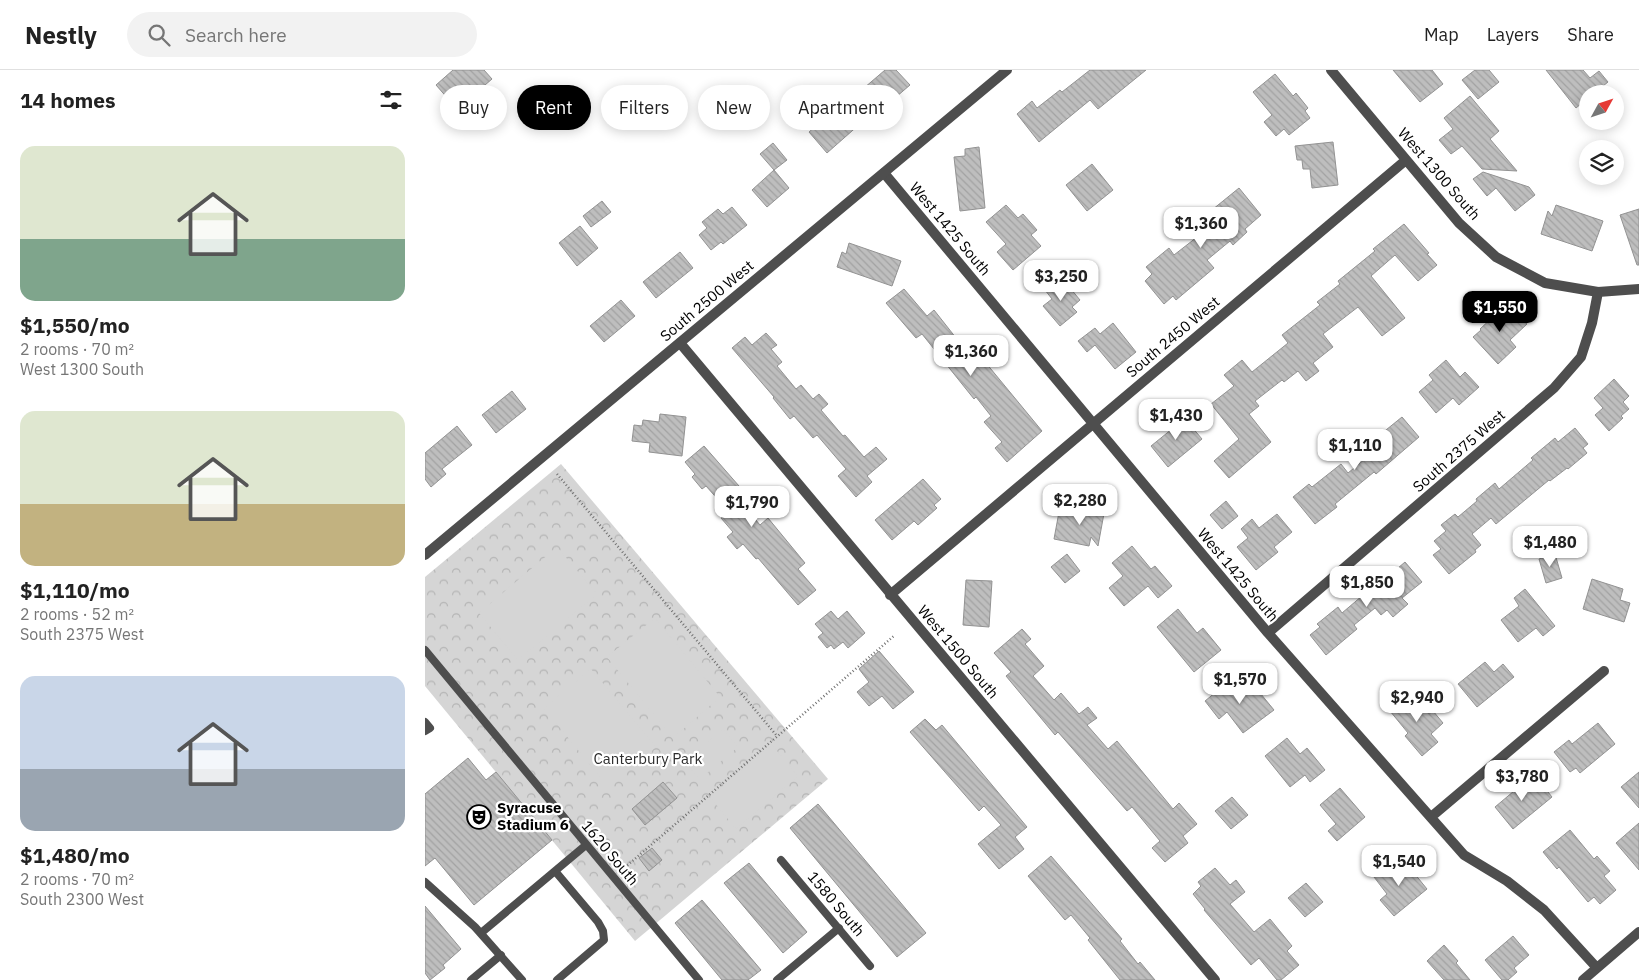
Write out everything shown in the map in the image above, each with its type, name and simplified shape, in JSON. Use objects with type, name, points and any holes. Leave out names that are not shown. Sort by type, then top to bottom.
[{"type":"street","name":"South 2500 West","points":[[425,555],[1007,70]]},
{"type":"street","name":"West 1300 South","points":[[1331,70],[1459,223],[1496,257],[1545,283],[1598,292]]},
{"type":"street","name":"South 2450 West","points":[[890,595],[1406,160]]},
{"type":"street","name":"West 1425 South","points":[[884,173],[1268,633],[1464,855],[1507,881],[1544,910],[1597,968]]},
{"type":"street","points":[[1598,292],[1639,288]]},
{"type":"street","name":"South 2375 West","points":[[1268,633],[1554,388],[1581,356],[1593,322],[1598,292]]},
{"type":"street","name":"West 1500 South","points":[[680,343],[1215,980]]},
{"type":"street","points":[[1431,818],[1604,671]]},
{"type":"street","points":[[1583,980],[1639,932]]},
{"type":"lane","name":"1620 South","points":[[425,650],[699,980]]},
{"type":"lane","points":[[425,722],[430,728],[425,731]]},
{"type":"lane","points":[[481,933],[585,845]]},
{"type":"lane","name":"1580 South","points":[[781,860],[870,966]]},
{"type":"lane","points":[[555,871],[598,922],[603,931],[604,940],[557,980]]},
{"type":"lane","points":[[425,882],[481,933],[523,980]]},
{"type":"lane","points":[[777,980],[839,928]]},
{"type":"lane","points":[[471,980],[501,955]]},
{"type":"path","points":[[557,474],[777,736]]},
{"type":"path","points":[[613,878],[895,634]]},
{"type":"green space","name":"Canterbury Park","points":[[561,464],[828,779],[635,941],[425,686],[425,577]]},
{"type":"green space","points":[[557,547],[597,594],[518,660],[479,613]]},
{"type":"green space","points":[[655,618],[720,697],[673,738],[607,657]]},
{"type":"green space","points":[[591,669],[656,747],[608,787],[544,708]]},
{"type":"green space","points":[[723,729],[738,747],[700,779],[684,762]]},
{"type":"green space","points":[[772,745],[798,776],[736,829],[710,797]]},
{"type":"building","points":[[453,70],[484,70],[492,79],[485,85],[440,85],[440,90],[436,85]]},
{"type":"building","points":[[885,70],[896,70],[910,85],[903,91],[903,85],[868,85]]},
{"type":"building","points":[[1090,70],[1146,70],[1098,109],[1090,100],[1039,142],[1017,114],[1032,101],[1037,108],[1060,90],[1062,92]]},
{"type":"building","points":[[1393,70],[1432,70],[1443,84],[1420,102]]},
{"type":"building","points":[[1475,70],[1489,70],[1499,82],[1478,99],[1462,80]]},
{"type":"building","points":[[1546,70],[1583,70],[1590,78],[1599,71],[1608,82],[1604,85],[1579,85],[1579,106],[1576,108]]},
{"type":"building","points":[[1275,74],[1293,96],[1296,93],[1308,108],[1305,111],[1310,118],[1289,135],[1284,129],[1276,136],[1264,122],[1272,115],[1253,92]]},
{"type":"building","points":[[1470,96],[1499,131],[1490,139],[1517,171],[1482,169],[1462,146],[1451,154],[1439,140],[1453,129],[1444,118]]},
{"type":"building","points":[[811,130],[853,130],[827,153],[809,132]]},
{"type":"building","points":[[1333,142],[1338,185],[1312,188],[1310,169],[1303,169],[1302,160],[1297,160],[1295,146]]},
{"type":"building","points":[[773,143],[787,160],[774,170],[760,154]]},
{"type":"building","points":[[979,147],[985,208],[960,211],[954,157],[965,156],[965,149]]},
{"type":"building","points":[[1092,164],[1113,190],[1087,211],[1066,185]]},
{"type":"building","points":[[774,170],[789,188],[767,207],[752,190]]},
{"type":"building","points":[[1483,172],[1529,187],[1535,195],[1515,211],[1496,188],[1487,196],[1473,179]]},
{"type":"building","points":[[1239,188],[1261,215],[1245,229],[1247,232],[1233,245],[1230,241],[1207,260],[1214,268],[1176,300],[1173,296],[1164,304],[1145,281],[1152,274],[1146,267],[1169,248],[1174,255],[1215,223],[1207,214]]},
{"type":"building","points":[[602,201],[611,212],[591,227],[583,216]]},
{"type":"building","points":[[1006,205],[1018,218],[1023,214],[1037,230],[1031,235],[1041,246],[1013,270],[997,252],[1006,244],[986,222]]},
{"type":"building","points":[[1556,205],[1603,221],[1592,251],[1541,234],[1548,211],[1552,216]]},
{"type":"building","points":[[732,207],[747,225],[723,244],[721,242],[711,250],[699,235],[707,228],[702,222],[718,209],[723,214]]},
{"type":"building","points":[[1639,209],[1639,265],[1637,265],[1620,215]]},
{"type":"building","points":[[1404,224],[1437,265],[1418,281],[1395,255],[1371,276],[1405,318],[1382,336],[1358,307],[1323,334],[1333,347],[1313,363],[1319,371],[1306,381],[1298,371],[1284,382],[1282,380],[1255,401],[1259,406],[1249,414],[1271,442],[1229,478],[1214,461],[1239,439],[1211,404],[1234,386],[1224,375],[1242,360],[1252,372],[1288,343],[1282,335],[1320,305],[1317,302],[1340,284],[1338,281]]},
{"type":"building","points":[[580,226],[598,248],[577,266],[559,243]]},
{"type":"building","points":[[849,243],[901,261],[892,286],[837,267],[842,252],[846,254]]},
{"type":"building","points":[[680,252],[693,268],[656,298],[643,282]]},
{"type":"building","points":[[1061,277],[1080,300],[1072,307],[1077,312],[1060,326],[1043,306],[1052,299],[1045,290]]},
{"type":"building","points":[[904,289],[927,316],[934,310],[975,362],[981,357],[1042,431],[1007,462],[995,448],[1002,442],[984,422],[991,416],[976,397],[974,399],[922,334],[916,338],[886,303]]},
{"type":"building","points":[[621,300],[635,316],[604,342],[590,326]]},
{"type":"building","points":[[1508,303],[1527,324],[1510,340],[1516,347],[1498,364],[1473,337]]},
{"type":"building","points":[[1113,323],[1136,352],[1115,369],[1095,345],[1087,352],[1078,341],[1095,328],[1100,334]]},
{"type":"building","points":[[766,333],[777,345],[771,349],[782,362],[777,366],[796,389],[801,385],[813,399],[819,394],[828,404],[821,410],[864,457],[876,447],[887,459],[867,476],[872,482],[856,497],[838,476],[846,469],[817,435],[813,438],[794,416],[790,419],[774,397],[732,348],[745,337],[752,345]]},
{"type":"building","points":[[1446,360],[1460,377],[1465,372],[1479,387],[1459,405],[1453,398],[1436,413],[1419,392],[1433,380],[1429,375]]},
{"type":"building","points":[[1614,379],[1629,396],[1623,402],[1629,409],[1621,416],[1623,418],[1609,431],[1595,415],[1603,408],[1594,398]]},
{"type":"building","points":[[512,391],[526,409],[496,433],[482,415]]},
{"type":"building","points":[[1180,413],[1202,439],[1168,467],[1151,446],[1172,429],[1168,423]]},
{"type":"building","points":[[660,414],[686,417],[682,456],[649,452],[650,443],[632,441],[634,425],[642,426],[643,420],[659,422]]},
{"type":"building","points":[[1402,417],[1419,437],[1376,474],[1374,472],[1335,504],[1337,507],[1315,524],[1293,497],[1309,484],[1312,487],[1341,464],[1348,473],[1371,454],[1365,447],[1372,442],[1369,438],[1378,430],[1381,434]]},
{"type":"building","points":[[457,426],[472,445],[442,469],[446,474],[431,487],[425,479],[425,453]]},
{"type":"building","points":[[1575,428],[1588,444],[1583,448],[1587,453],[1568,469],[1549,480],[1496,524],[1491,518],[1472,534],[1481,545],[1475,550],[1476,552],[1449,574],[1433,555],[1441,549],[1434,541],[1446,531],[1441,525],[1455,514],[1458,517],[1495,483],[1499,489],[1555,438],[1558,442]]},
{"type":"building","points":[[704,446],[739,486],[733,492],[760,525],[768,518],[805,563],[798,569],[816,590],[798,605],[758,558],[756,559],[743,544],[737,549],[727,537],[733,532],[721,518],[729,512],[706,486],[702,489],[692,477],[695,474],[685,462]]},
{"type":"building","points":[[923,479],[941,499],[934,505],[937,508],[918,525],[914,521],[892,540],[875,520]]},
{"type":"building","points":[[1226,501],[1238,516],[1222,529],[1210,515]]},
{"type":"building","points":[[1087,504],[1105,508],[1098,546],[1091,537],[1089,546],[1054,539],[1059,512],[1068,514],[1069,509],[1086,512]]},
{"type":"building","points":[[1277,514],[1292,532],[1274,547],[1278,552],[1256,570],[1237,547],[1248,538],[1241,529],[1252,519],[1259,528]]},
{"type":"building","points":[[1132,546],[1151,569],[1155,566],[1172,586],[1158,598],[1148,586],[1124,606],[1109,588],[1123,576],[1112,563]]},
{"type":"building","points":[[1067,554],[1080,571],[1065,583],[1051,567]]},
{"type":"building","points":[[1555,554],[1562,578],[1546,583],[1539,559]]},
{"type":"building","points":[[1405,562],[1422,582],[1402,598],[1408,604],[1393,617],[1387,610],[1381,615],[1375,608],[1354,625],[1357,629],[1326,655],[1310,635],[1320,627],[1317,624],[1338,607],[1342,613],[1381,577],[1384,580]]},
{"type":"building","points":[[1592,579],[1623,589],[1620,600],[1630,603],[1624,622],[1583,609]]},
{"type":"building","points":[[966,580],[992,581],[989,627],[963,625]]},
{"type":"building","points":[[1525,589],[1555,626],[1543,636],[1536,628],[1518,642],[1501,620],[1519,606],[1514,598]]},
{"type":"building","points":[[1178,609],[1197,633],[1203,628],[1221,650],[1194,672],[1157,627]]},
{"type":"building","points":[[831,611],[838,619],[847,611],[865,633],[848,648],[843,642],[834,649],[831,645],[827,648],[818,637],[823,633],[815,624]]},
{"type":"building","points":[[1022,629],[1031,639],[1025,644],[1044,666],[1033,676],[1054,700],[1061,693],[1079,714],[1088,707],[1097,718],[1087,725],[1108,749],[1117,741],[1173,809],[1179,803],[1197,824],[1183,836],[1188,843],[1165,862],[1152,848],[1160,841],[1132,807],[1127,811],[1058,732],[1055,735],[1006,676],[1011,672],[994,653]]},
{"type":"building","points":[[879,651],[914,692],[893,709],[882,696],[869,706],[857,692],[869,682],[859,669]]},
{"type":"building","points":[[1485,662],[1494,672],[1503,664],[1514,677],[1477,707],[1458,684]]},
{"type":"building","points":[[1233,678],[1247,695],[1256,688],[1274,710],[1243,733],[1227,712],[1219,719],[1205,701]]},
{"type":"building","points":[[1411,693],[1429,714],[1433,711],[1443,723],[1431,734],[1438,742],[1422,756],[1405,736],[1408,733],[1390,711]]},
{"type":"building","points":[[925,719],[936,730],[942,725],[1027,827],[1015,837],[1024,849],[999,869],[978,844],[1001,825],[984,806],[979,811],[910,732]]},
{"type":"building","points":[[1598,723],[1615,744],[1580,773],[1576,768],[1570,772],[1554,752],[1569,740],[1572,744]]},
{"type":"building","points":[[1287,738],[1300,754],[1307,748],[1325,770],[1310,782],[1305,775],[1290,787],[1265,756]]},
{"type":"building","name":"Syracuse Stadium 6","points":[[468,758],[486,780],[496,772],[552,840],[474,905],[435,858],[425,866],[425,794]]},
{"type":"building","points":[[1639,772],[1639,808],[1621,787]]},
{"type":"building","points":[[1522,777],[1532,789],[1540,782],[1552,797],[1513,829],[1495,807],[1514,791],[1510,787]]},
{"type":"building","points":[[663,782],[677,798],[645,825],[632,809]]},
{"type":"building","points":[[1340,788],[1365,817],[1337,841],[1328,831],[1336,824],[1320,805]]},
{"type":"building","points":[[1232,797],[1248,815],[1231,829],[1215,811]]},
{"type":"building","points":[[818,804],[926,933],[897,957],[790,828]]},
{"type":"building","points":[[1639,823],[1639,870],[1616,843]]},
{"type":"building","points":[[1570,830],[1594,859],[1597,856],[1610,871],[1604,876],[1616,890],[1600,904],[1594,897],[1588,902],[1559,867],[1557,869],[1543,852]]},
{"type":"building","points":[[652,848],[662,860],[649,871],[639,858]]},
{"type":"building","points":[[1051,856],[1122,939],[1120,941],[1138,964],[1140,962],[1155,980],[1120,980],[1071,915],[1065,920],[1028,876]]},
{"type":"building","points":[[1397,858],[1411,875],[1414,873],[1427,889],[1394,916],[1380,900],[1387,894],[1374,877]]},
{"type":"building","points":[[749,863],[807,932],[783,953],[724,883]]},
{"type":"building","points":[[1215,868],[1230,885],[1236,880],[1245,892],[1230,904],[1254,932],[1270,919],[1292,946],[1287,951],[1299,965],[1281,980],[1277,980],[1259,958],[1251,965],[1204,910],[1193,894],[1201,886],[1198,882]]},
{"type":"building","points":[[1306,883],[1323,902],[1305,917],[1288,898]]},
{"type":"building","points":[[702,900],[761,970],[748,980],[722,980],[675,923]]},
{"type":"building","points":[[425,906],[461,949],[443,965],[445,968],[430,980],[425,973]]},
{"type":"building","points":[[1513,936],[1529,955],[1514,968],[1517,972],[1508,980],[1502,980],[1485,960]]},
{"type":"building","points":[[1444,945],[1458,961],[1456,963],[1470,980],[1444,980],[1427,961]]},
{"type":"place","name":"Syracuse Stadium 6","points":[[479,817]]}]
